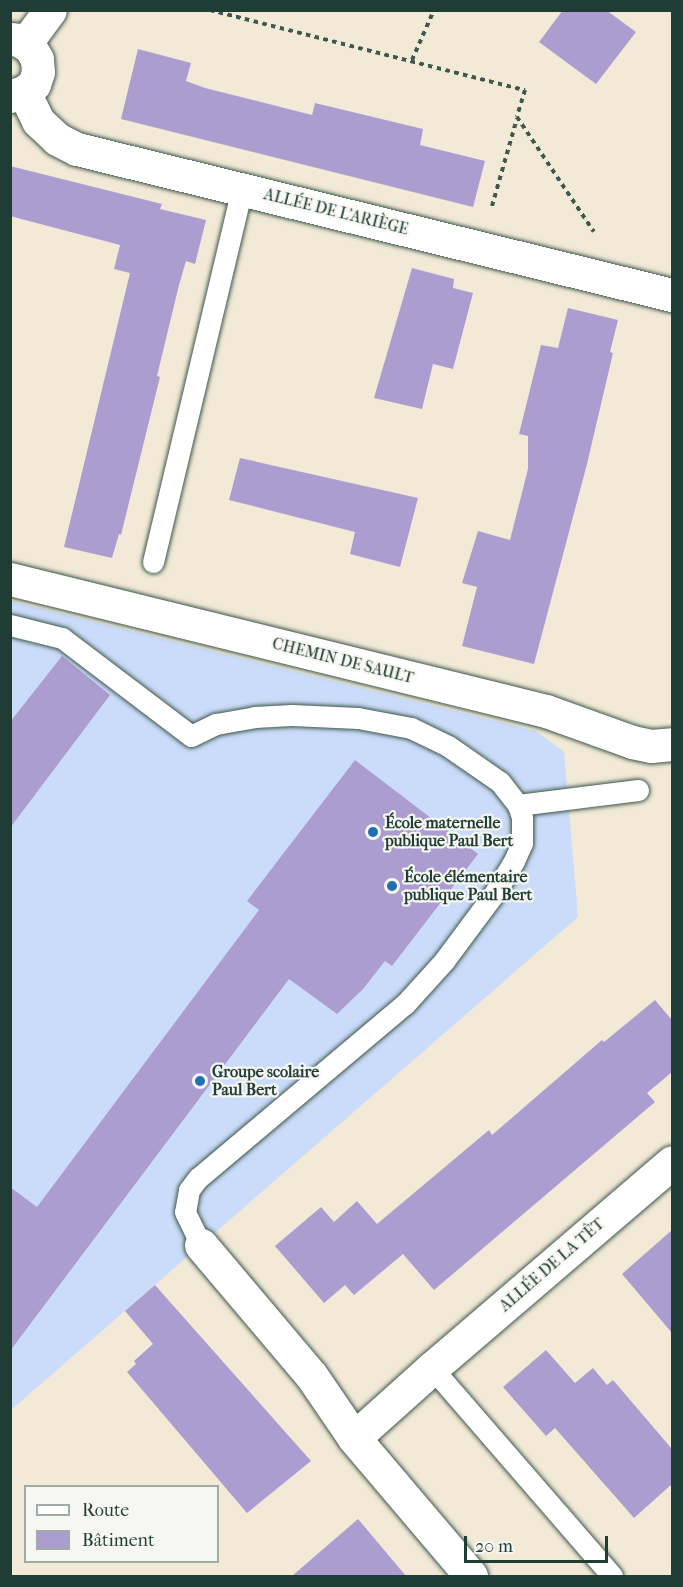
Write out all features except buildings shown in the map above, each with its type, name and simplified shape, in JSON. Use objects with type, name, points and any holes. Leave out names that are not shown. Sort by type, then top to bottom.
[{"type":"street","points":[[17,94],[34,84],[38,72],[37,59],[18,41],[50,10]]},
{"type":"street","name":"ALLÉE DE L'ARIÈGE","points":[[17,94],[38,121],[57,139],[77,148],[672,295]]},
{"type":"street","name":"CHEMIN DE SAULT","points":[[10,579],[546,711],[632,742],[651,746],[672,744]]},
{"type":"street","name":"ALLÉE DE LA TÊT","points":[[354,1438],[672,1162]]},
{"type":"street","points":[[201,1245],[311,1375],[354,1438],[471,1576]]},
{"type":"lane","points":[[153,562],[242,189]]},
{"type":"lane","points":[[10,625],[62,638],[190,736],[216,724],[254,717],[321,715],[381,720],[411,728],[448,746],[500,782],[518,805],[524,830],[514,861],[496,891],[444,962],[406,1003],[198,1178],[189,1190],[185,1212],[201,1245]]},
{"type":"lane","points":[[518,805],[638,790]]},
{"type":"lane","points":[[432,1368],[612,1576]]},
{"type":"path","points":[[210,10],[525,90],[481,248]]},
{"type":"path","points":[[412,60],[434,10]]},
{"type":"path","points":[[517,117],[630,285]]},
{"type":"shaded area","name":"Groupe scolaire Paul Bert","points":[[11,601],[536,731],[564,752],[578,917],[11,1410]]},
{"type":"place","name":"École maternelle publique Paul Bert","points":[[373,832]]},
{"type":"place","name":"École élémentaire publique Paul Bert","points":[[392,886]]},
{"type":"place","name":"Groupe scolaire Paul Bert","points":[[200,1081]]}]
